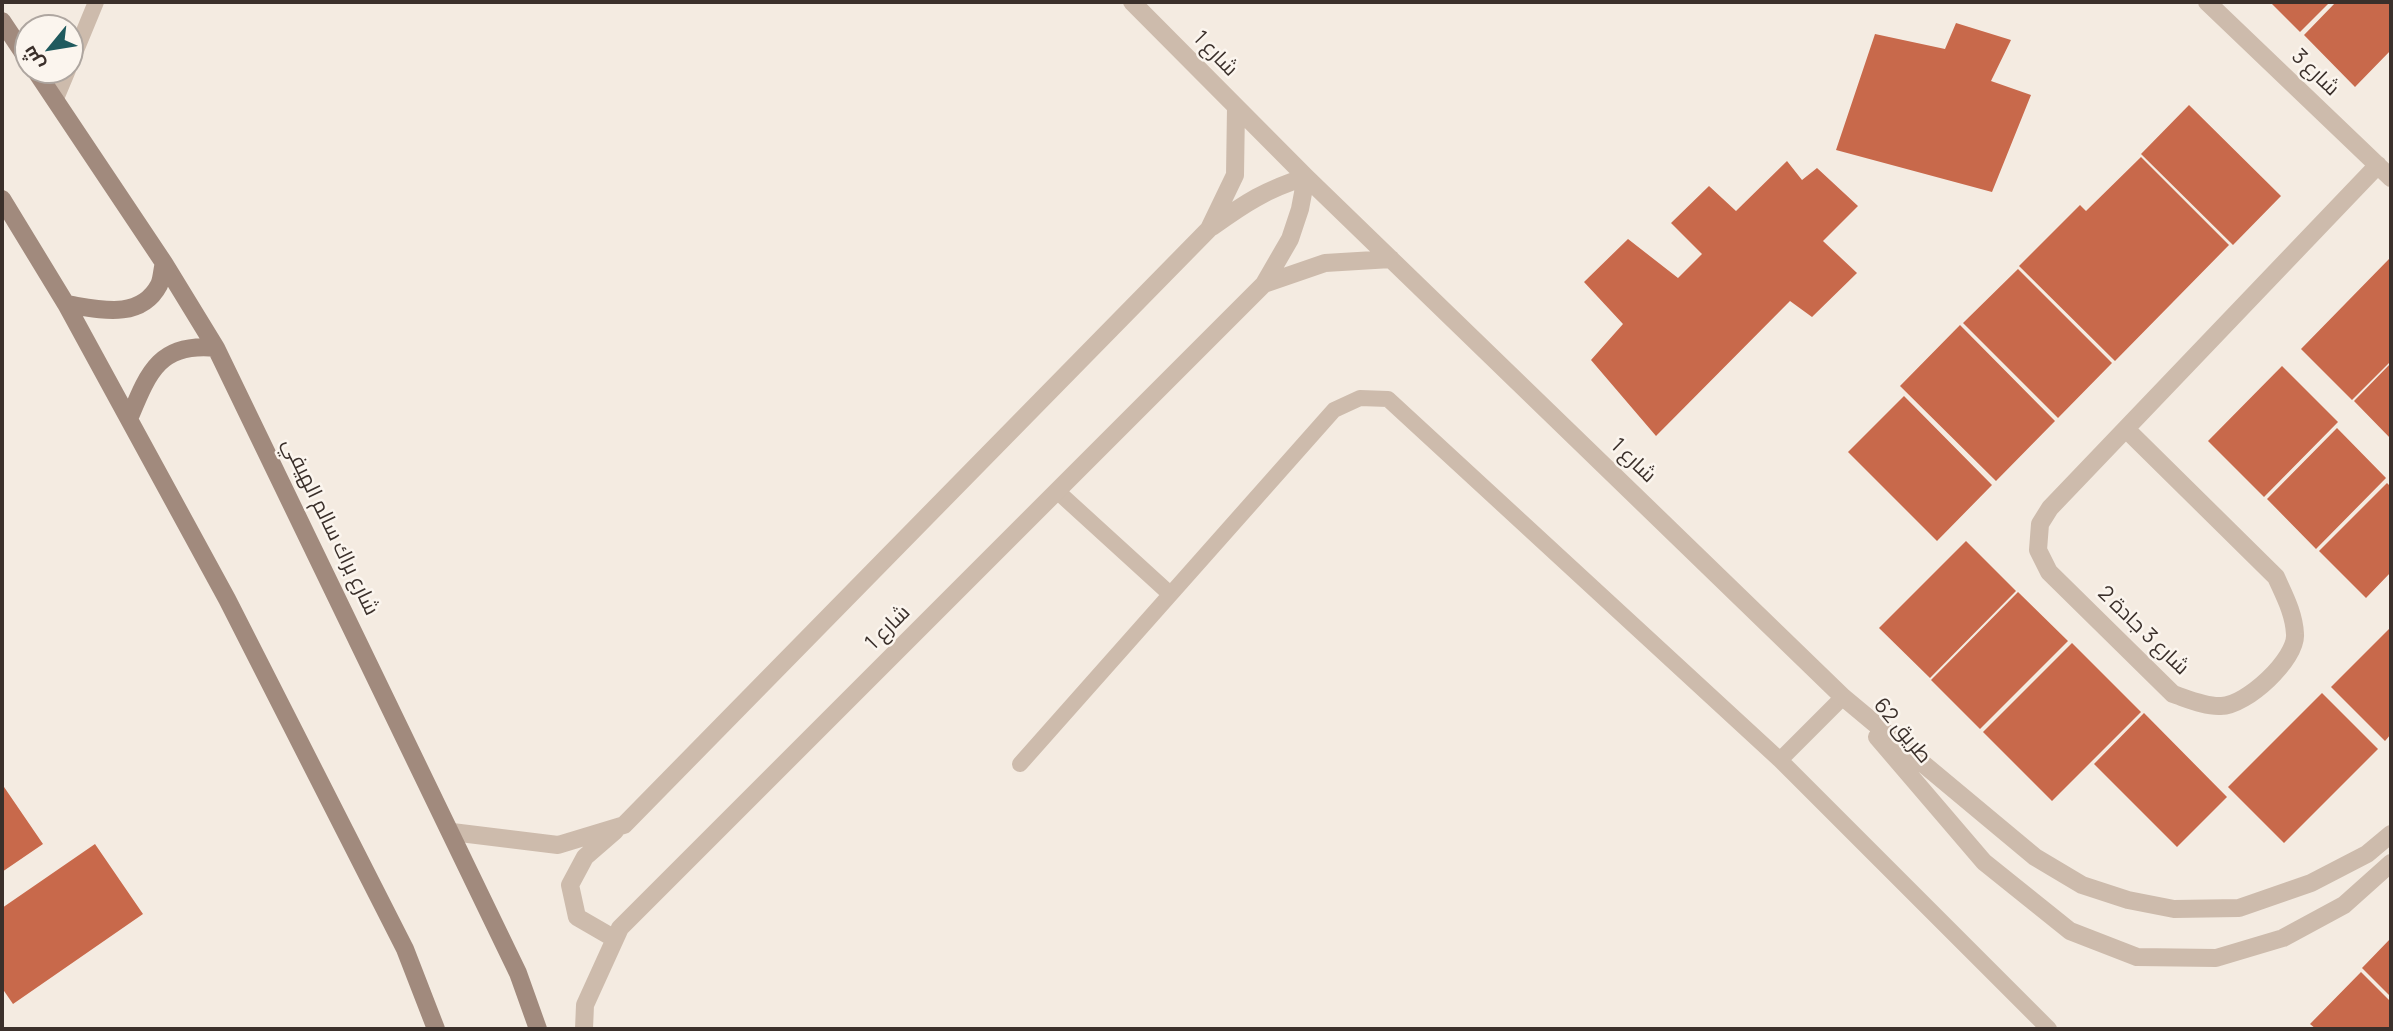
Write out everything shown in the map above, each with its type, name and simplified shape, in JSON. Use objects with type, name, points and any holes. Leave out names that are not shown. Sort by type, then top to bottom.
[{"type":"main road","points":[[2,21],[14,39]]},
{"type":"main road","name":"شارع براك سالم الهيفي","points":[[44,84],[164,263],[216,348],[452,832],[518,973],[538,1029]]},
{"type":"main road","points":[[2,200],[66,304],[227,599],[405,949],[436,1029]]},
{"type":"main road","points":[[66,304],[120,311],[142,303],[159,285],[164,263]]},
{"type":"main road","points":[[129,419],[148,374],[161,359],[178,350],[197,346],[216,348]]},
{"type":"street","name":"شارع 1","points":[[1132,2],[1306,177],[1843,697]]},
{"type":"street","name":"شارع 3","points":[[2207,2],[2385,171]]},
{"type":"street","name":"شارع 1","points":[[1209,229],[1235,176],[1236,108]]},
{"type":"street","name":"شارع 3 جادة 2","points":[[2126,429],[2276,577],[2281,587],[2290,607],[2296,637],[2286,661],[2249,697],[2223,707],[2194,702],[2173,694],[2049,572],[2038,550],[2040,524],[2050,508],[2126,429],[2385,171]]},
{"type":"street","name":"شارع 1","points":[[452,832],[558,845],[624,825],[1209,229],[1265,191],[1306,177]]},
{"type":"street","name":"شارع 1","points":[[584,1029],[585,1005],[620,928],[629,918],[1265,284],[1290,239],[1300,209],[1306,177]]},
{"type":"street","name":"شارع 1","points":[[1265,284],[1325,263],[1391,259]]},
{"type":"street","name":"طريق 62","points":[[1843,697],[2035,857],[2082,885],[2128,900],[2174,909],[2239,908],[2311,883],[2367,854],[2391,834]]},
{"type":"street","name":"طريق 62","points":[[1843,697],[1984,862],[2070,931],[2137,957],[2216,958],[2283,938],[2344,905],[2391,863]]},
{"type":"street","points":[[615,939],[577,918],[570,886],[585,857],[624,825]]},
{"type":"lane","points":[[84,31],[96,2]]},
{"type":"lane","points":[[55,101],[62,84]]},
{"type":"lane","points":[[1020,764],[1334,410],[1360,398],[1388,399],[1780,760],[2049,1029]]},
{"type":"lane","points":[[1057,491],[1170,594]]},
{"type":"lane","points":[[1780,760],[1843,697]]},
{"type":"building","points":[[2270,2],[2330,2],[2300,32]]},
{"type":"building","points":[[2336,2],[2391,2],[2391,50],[2355,87],[2304,35]]},
{"type":"building","points":[[1956,23],[2011,40],[1991,81],[2031,95],[1992,192],[1836,150],[1875,34],[1945,49]]},
{"type":"building","points":[[2189,105],[2281,196],[2233,245],[2141,154]]},
{"type":"building","points":[[2141,157],[2229,245],[2115,361],[2019,266],[2080,205],[2086,211]]},
{"type":"building","points":[[1787,161],[1802,180],[1817,168],[1858,206],[1823,241],[1857,273],[1812,317],[1790,301],[1656,436],[1591,360],[1623,324],[1584,282],[1628,239],[1678,278],[1702,254],[1671,223],[1709,186],[1736,211]]},
{"type":"building","points":[[2389,259],[2391,361],[2352,400],[2301,349]]},
{"type":"building","points":[[2018,269],[2112,363],[2058,418],[1963,323]]},
{"type":"building","points":[[1960,325],[2055,421],[1996,481],[1900,386]]},
{"type":"building","points":[[2391,363],[2391,439],[2354,401]]},
{"type":"building","points":[[2282,366],[2338,422],[2264,497],[2208,441]]},
{"type":"building","points":[[1904,396],[1992,485],[1937,541],[1848,452]]},
{"type":"building","points":[[2337,428],[2386,478],[2316,549],[2267,499]]},
{"type":"building","points":[[2387,483],[2391,487],[2391,572],[2366,598],[2319,551]]},
{"type":"building","points":[[1966,541],[2016,591],[1930,678],[1879,628]]},
{"type":"building","points":[[2018,592],[2068,641],[1980,729],[1931,680]]},
{"type":"building","points":[[2391,627],[2391,734],[2385,741],[2331,687]]},
{"type":"building","points":[[2072,643],[2141,712],[2052,801],[1983,732]]},
{"type":"building","points":[[2322,693],[2378,749],[2284,843],[2228,787]]},
{"type":"building","points":[[2144,713],[2227,797],[2177,847],[2094,764]]},
{"type":"building","points":[[2,784],[43,844],[2,872]]},
{"type":"building","points":[[95,844],[143,914],[13,1004],[2,988],[2,908]]},
{"type":"building","points":[[2391,938],[2391,997],[2362,968]]},
{"type":"building","points":[[2361,972],[2391,1002],[2391,1029],[2316,1029],[2310,1024]]}]
